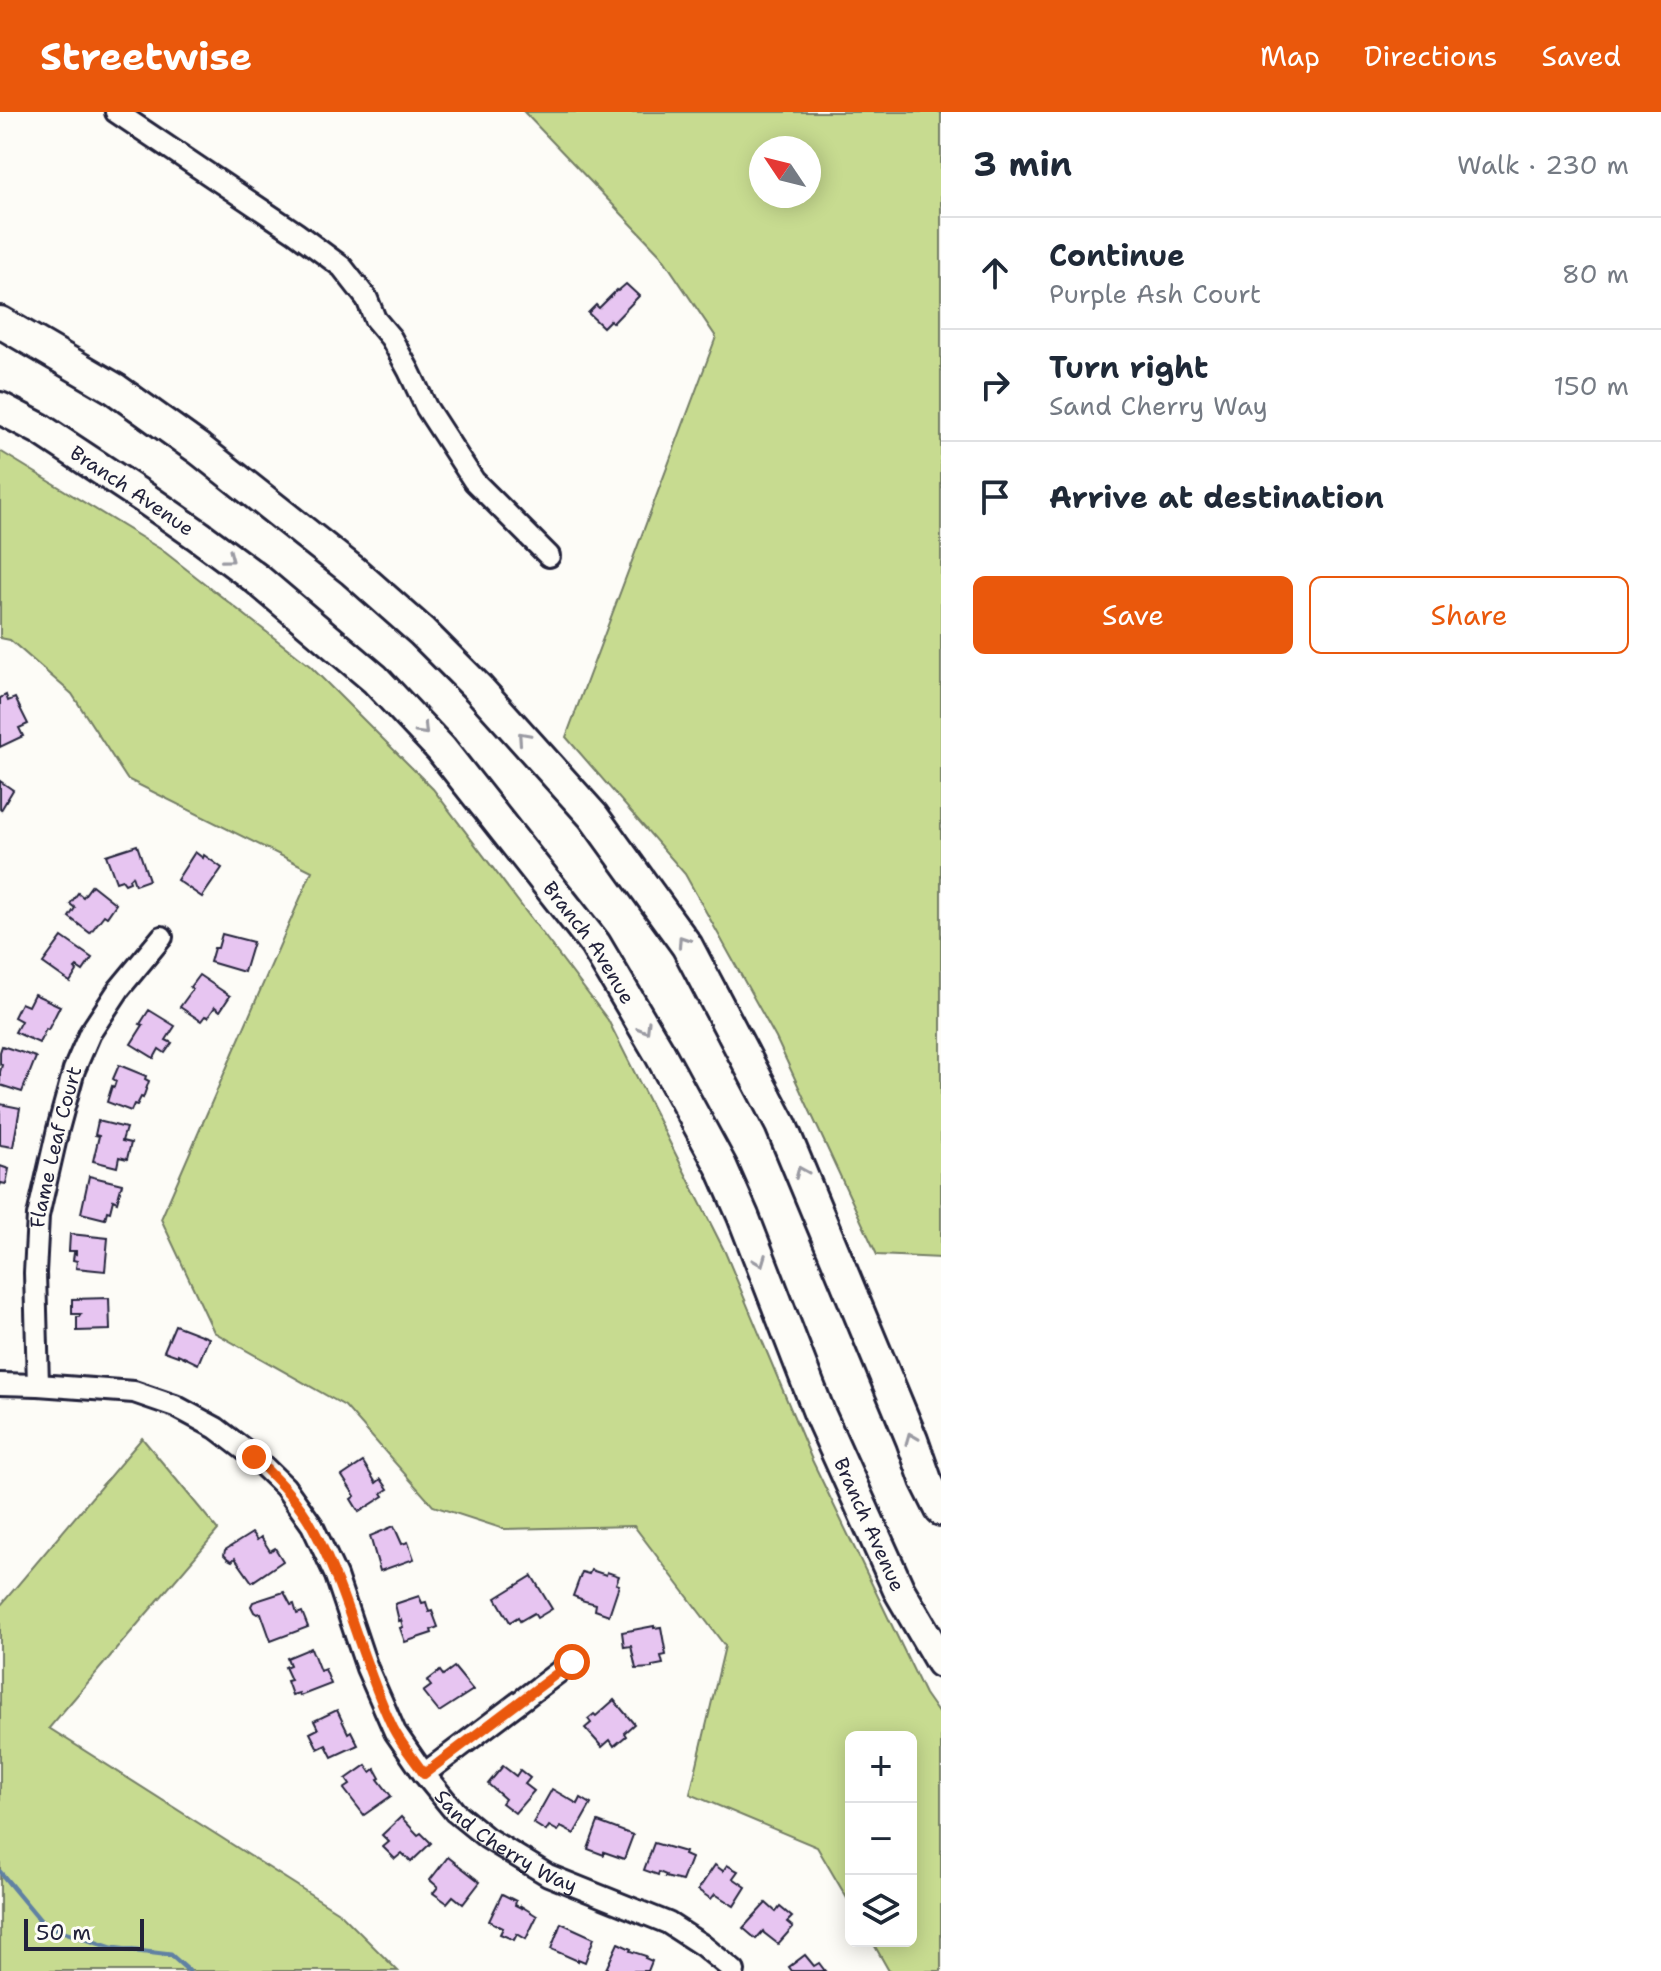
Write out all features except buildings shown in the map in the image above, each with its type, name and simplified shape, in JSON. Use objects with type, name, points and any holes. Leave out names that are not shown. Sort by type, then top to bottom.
[{"type":"highway","points":[[0,322],[115,389],[187,440],[353,571],[422,632],[478,688],[593,816],[687,946],[781,1125],[941,1510]]},
{"type":"highway","name":"Branch Avenue","points":[[0,408],[40,429],[199,536],[257,579],[375,679],[441,749],[595,944],[721,1166],[820,1415],[899,1590],[941,1662]]},
{"type":"street","points":[[116,112],[284,224],[342,267],[367,299],[375,319],[391,338],[426,407],[474,481],[549,556]]},
{"type":"street","name":"Flame Leaf Court","points":[[38,1385],[35,1273],[38,1216],[74,1070],[90,1033],[119,989],[162,937]]},
{"type":"street","name":"Sand Cherry Way","points":[[0,1384],[134,1392],[175,1406],[216,1428],[254,1457],[285,1487],[312,1525],[336,1576],[367,1668],[395,1732],[455,1812],[519,1859],[548,1875],[668,1923],[734,1971]]},
{"type":"street","points":[[424,1774],[572,1662]]},
{"type":"green space","points":[[524,112],[941,112],[941,1258],[877,1255],[776,1038],[685,874],[566,737],[716,337],[660,254]]},
{"type":"green space","points":[[0,451],[162,550],[310,666],[433,789],[608,1020],[725,1252],[812,1460],[925,1694],[941,1717],[941,1971],[889,1971],[875,1947],[917,1947],[917,1731],[845,1731],[845,1895],[817,1847],[690,1794],[725,1646],[634,1526],[504,1529],[433,1506],[345,1406],[214,1332],[161,1219],[312,871],[127,779],[72,694],[10,640],[0,638]]},
{"type":"green space","points":[[142,1438],[218,1530],[49,1728],[340,1913],[398,1971],[0,1971],[0,1606]]},
{"type":"waterway","points":[[0,1872],[44,1925],[112,1948],[171,1955],[189,1971]]},
{"type":"route","points":[[254,1457],[285,1487],[312,1525],[336,1576],[367,1668],[395,1732],[424,1774],[572,1662]]}]
